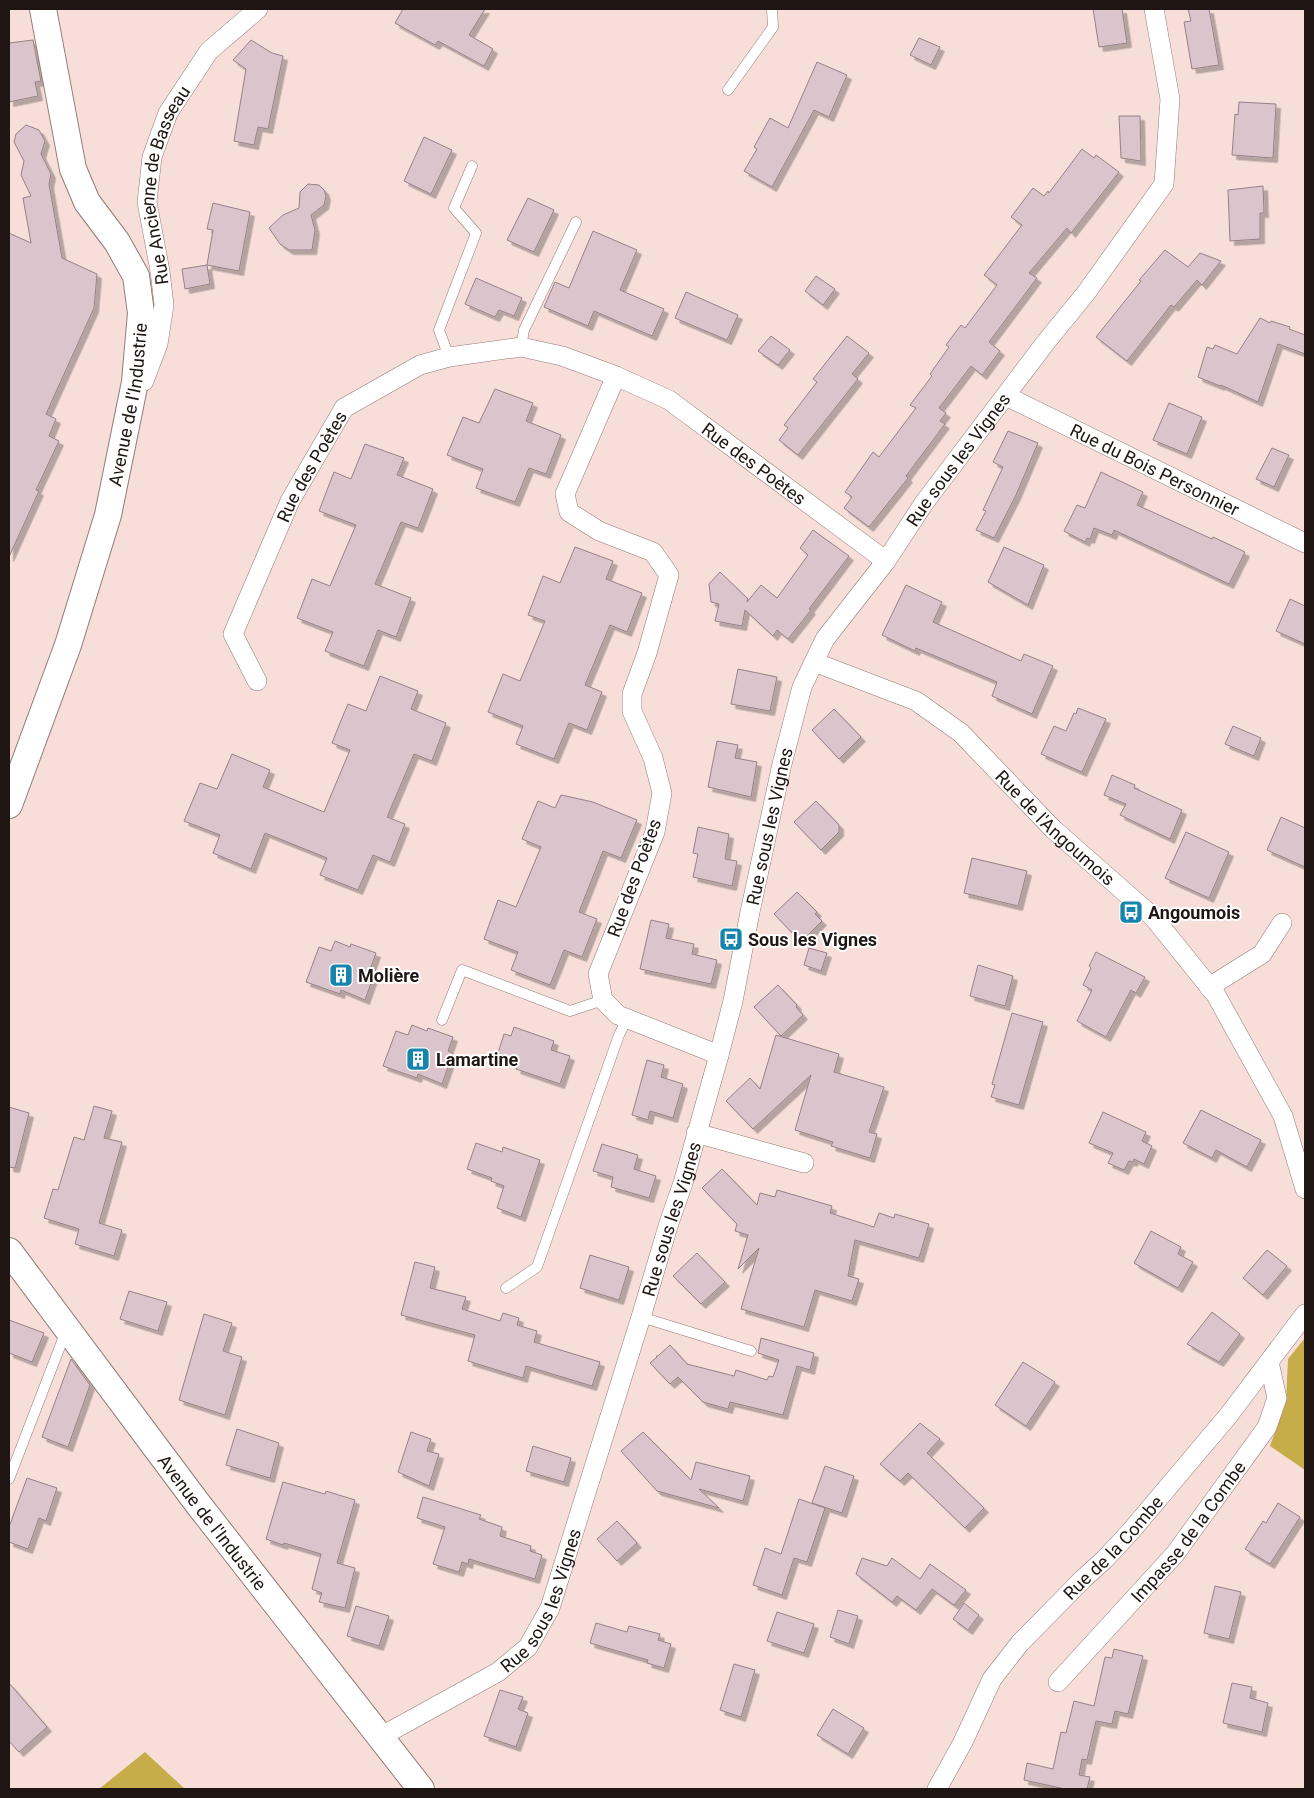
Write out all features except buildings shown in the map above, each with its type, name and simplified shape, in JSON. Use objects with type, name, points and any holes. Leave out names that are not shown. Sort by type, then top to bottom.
[{"type":"street","name":"Avenue de l'Industrie","points":[[9,805],[68,645],[108,515],[135,382],[141,313],[136,276],[117,242],[87,202],[73,169],[43,9]]},
{"type":"street","name":"Rue Ancienne de Basseau","points":[[135,382],[144,381],[153,359],[158,344],[164,304],[147,202],[152,157],[168,113],[209,51],[258,9]]},
{"type":"street","name":"Rue sous les Vignes","points":[[380,1737],[498,1672],[528,1647],[550,1608],[683,1183],[733,1001],[782,764],[802,687],[825,638],[886,561],[924,503],[1046,342],[1086,293],[1164,184],[1170,99],[1154,9]]},
{"type":"street","name":"Rue des Poètes","points":[[257,681],[233,634],[290,501],[344,408],[420,365],[449,357],[521,347],[562,356],[616,376],[669,400],[886,561]]},
{"type":"street","name":"Rue des Poètes","points":[[603,1000],[598,974],[655,832],[662,793],[653,758],[632,711],[632,694],[647,653],[669,575],[652,552],[599,531],[569,512],[565,494],[616,376]]},
{"type":"street","name":"Rue du Bois Personnier","points":[[1006,396],[1305,543]]},
{"type":"street","name":"Rue de l'Angoumois","points":[[814,662],[916,700],[961,734],[1053,829],[1153,917],[1216,995],[1283,1116],[1305,1189]]},
{"type":"street","points":[[1209,987],[1262,954],[1282,923]]},
{"type":"street","points":[[603,1000],[618,1015],[718,1055]]},
{"type":"street","points":[[696,1133],[804,1163]]},
{"type":"street","name":"Avenue de l'Industrie","points":[[9,1252],[198,1504],[421,1789]]},
{"type":"street","name":"Rue de la Combe","points":[[937,1789],[963,1742],[992,1679],[1020,1643],[1131,1531],[1228,1416],[1305,1314]]},
{"type":"street","name":"Impasse de la Combe","points":[[1058,1682],[1175,1554],[1267,1427],[1277,1398],[1269,1362]]},
{"type":"lane","points":[[728,90],[773,27],[772,9]]},
{"type":"lane","points":[[449,357],[439,330],[476,233],[454,208],[472,166]]},
{"type":"lane","points":[[521,347],[524,330],[576,222]]},
{"type":"lane","points":[[442,1020],[462,970],[570,1012],[603,1000]]},
{"type":"lane","points":[[506,1288],[537,1267],[619,1035],[627,1019]]},
{"type":"lane","points":[[641,1317],[751,1351]]},
{"type":"lane","points":[[9,1479],[67,1330]]},
{"type":"shaded area","points":[[1305,1338],[1305,1470],[1270,1446],[1286,1402],[1288,1359]]},
{"type":"shaded area","points":[[145,1752],[185,1789],[99,1789]]},
{"type":"place","name":"Angoumois","points":[[1131,912]]},
{"type":"place","name":"Sous les Vignes","points":[[731,939]]},
{"type":"place","name":"Molière","points":[[341,975]]},
{"type":"place","name":"Lamartine","points":[[418,1059]]}]
